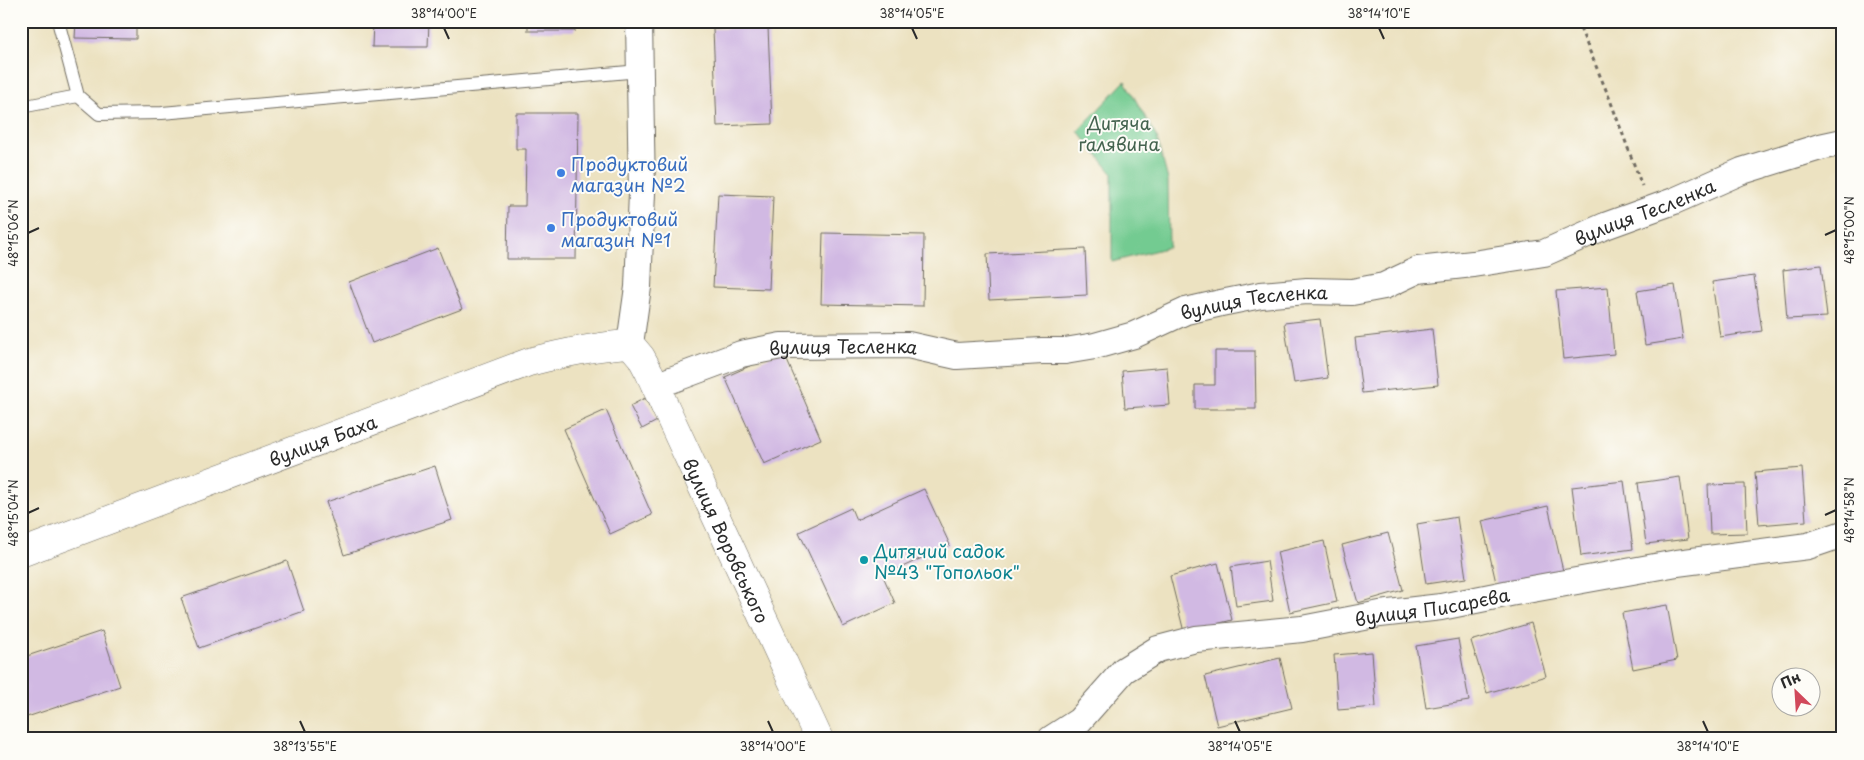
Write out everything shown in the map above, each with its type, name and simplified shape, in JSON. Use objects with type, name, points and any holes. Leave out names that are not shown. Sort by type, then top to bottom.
[{"type":"street","points":[[630,344],[638,286],[642,193],[640,21]]},
{"type":"street","name":"вулиця Тесленка","points":[[656,386],[741,354],[781,346],[908,346],[957,356],[1042,350],[1065,351],[1134,335],[1186,312],[1221,303],[1261,295],[1352,292],[1384,286],[1418,270],[1544,253],[1605,226],[1674,201],[1742,171],[1820,147],[1843,142]]},
{"type":"street","name":"вулиця Воровського","points":[[630,344],[641,357],[656,386],[819,739]]},
{"type":"street","name":"вулиця Баха","points":[[21,553],[529,362],[578,350],[630,344]]},
{"type":"street","name":"вулиця Писарєва","points":[[1051,739],[1079,721],[1124,670],[1158,649],[1196,638],[1302,628],[1380,614],[1441,607],[1677,563],[1808,546],[1843,534]]},
{"type":"lane","points":[[58,21],[78,96],[100,114],[162,113],[640,70]]},
{"type":"lane","points":[[21,107],[78,96]]},
{"type":"path","points":[[1577,21],[1609,97],[1651,210]]},
{"type":"green space","name":"Дитяча ґалявина","points":[[1125,81],[1157,138],[1168,180],[1169,247],[1112,262],[1112,173],[1078,131]]},
{"type":"building","points":[[76,21],[136,21],[136,39],[75,38]]},
{"type":"building","points":[[373,21],[429,21],[428,47],[372,47]]},
{"type":"building","points":[[528,21],[575,21],[575,31],[528,31]]},
{"type":"building","points":[[768,27],[772,124],[717,126],[713,29]]},
{"type":"building","points":[[516,113],[578,113],[576,259],[507,259],[508,206],[525,206],[526,149],[516,149]]},
{"type":"building","points":[[718,194],[773,196],[769,289],[713,287]]},
{"type":"building","points":[[823,233],[924,235],[923,306],[821,304]]},
{"type":"building","points":[[438,248],[462,309],[372,343],[349,282]]},
{"type":"building","points":[[1085,249],[1087,295],[989,300],[987,254]]},
{"type":"building","points":[[1821,265],[1827,317],[1787,319],[1783,270]]},
{"type":"building","points":[[1754,276],[1762,331],[1720,337],[1712,282]]},
{"type":"building","points":[[1675,285],[1683,339],[1645,345],[1637,291]]},
{"type":"building","points":[[1608,287],[1614,354],[1563,359],[1556,291]]},
{"type":"building","points":[[1320,319],[1328,378],[1294,383],[1284,323]]},
{"type":"building","points":[[1432,329],[1438,385],[1362,393],[1355,338]]},
{"type":"building","points":[[783,351],[821,439],[764,464],[725,377]]},
{"type":"building","points":[[1215,351],[1255,351],[1256,409],[1195,409],[1195,385],[1215,385]]},
{"type":"building","points":[[1167,367],[1170,405],[1125,408],[1122,371]]},
{"type":"building","points":[[645,398],[657,421],[642,429],[630,406]]},
{"type":"building","points":[[606,410],[652,515],[610,534],[564,429]]},
{"type":"building","points":[[435,466],[452,520],[344,555],[326,502]]},
{"type":"building","points":[[1802,468],[1806,521],[1759,525],[1755,472]]},
{"type":"building","points":[[1680,477],[1688,539],[1646,544],[1638,483]]},
{"type":"building","points":[[1624,481],[1633,549],[1581,556],[1572,487]]},
{"type":"building","points":[[1745,484],[1747,533],[1710,534],[1708,485]]},
{"type":"building","name":"Дитячий садок №43 \"Топольок\"","points":[[924,489],[950,545],[883,576],[895,603],[843,627],[799,532],[851,508],[856,520]]},
{"type":"building","points":[[1548,506],[1563,571],[1497,587],[1482,521]]},
{"type":"building","points":[[1457,517],[1466,578],[1426,584],[1417,524]]},
{"type":"building","points":[[1388,533],[1403,590],[1358,603],[1342,545]]},
{"type":"building","points":[[1324,541],[1337,602],[1290,612],[1277,552]]},
{"type":"building","points":[[287,561],[304,611],[199,648],[181,598]]},
{"type":"building","points":[[1267,561],[1273,601],[1236,606],[1231,567]]},
{"type":"building","points":[[1218,563],[1232,620],[1184,632],[1170,576]]},
{"type":"building","points":[[1667,605],[1677,660],[1633,669],[1622,613]]},
{"type":"building","points":[[1531,623],[1546,676],[1487,693],[1471,641]]},
{"type":"building","points":[[102,631],[120,686],[21,719],[21,658]]},
{"type":"building","points":[[1458,639],[1469,701],[1426,708],[1416,646]]},
{"type":"building","points":[[1372,652],[1376,707],[1338,710],[1334,655]]},
{"type":"building","points":[[1280,658],[1292,708],[1217,726],[1205,676]]},
{"type":"place","name":"Продуктовий магазин №2","points":[[561,173]]},
{"type":"place","name":"Продуктовий магазин №1","points":[[551,228]]},
{"type":"place","name":"Дитячий садок №43 \"Топольок\"","points":[[864,560]]}]
